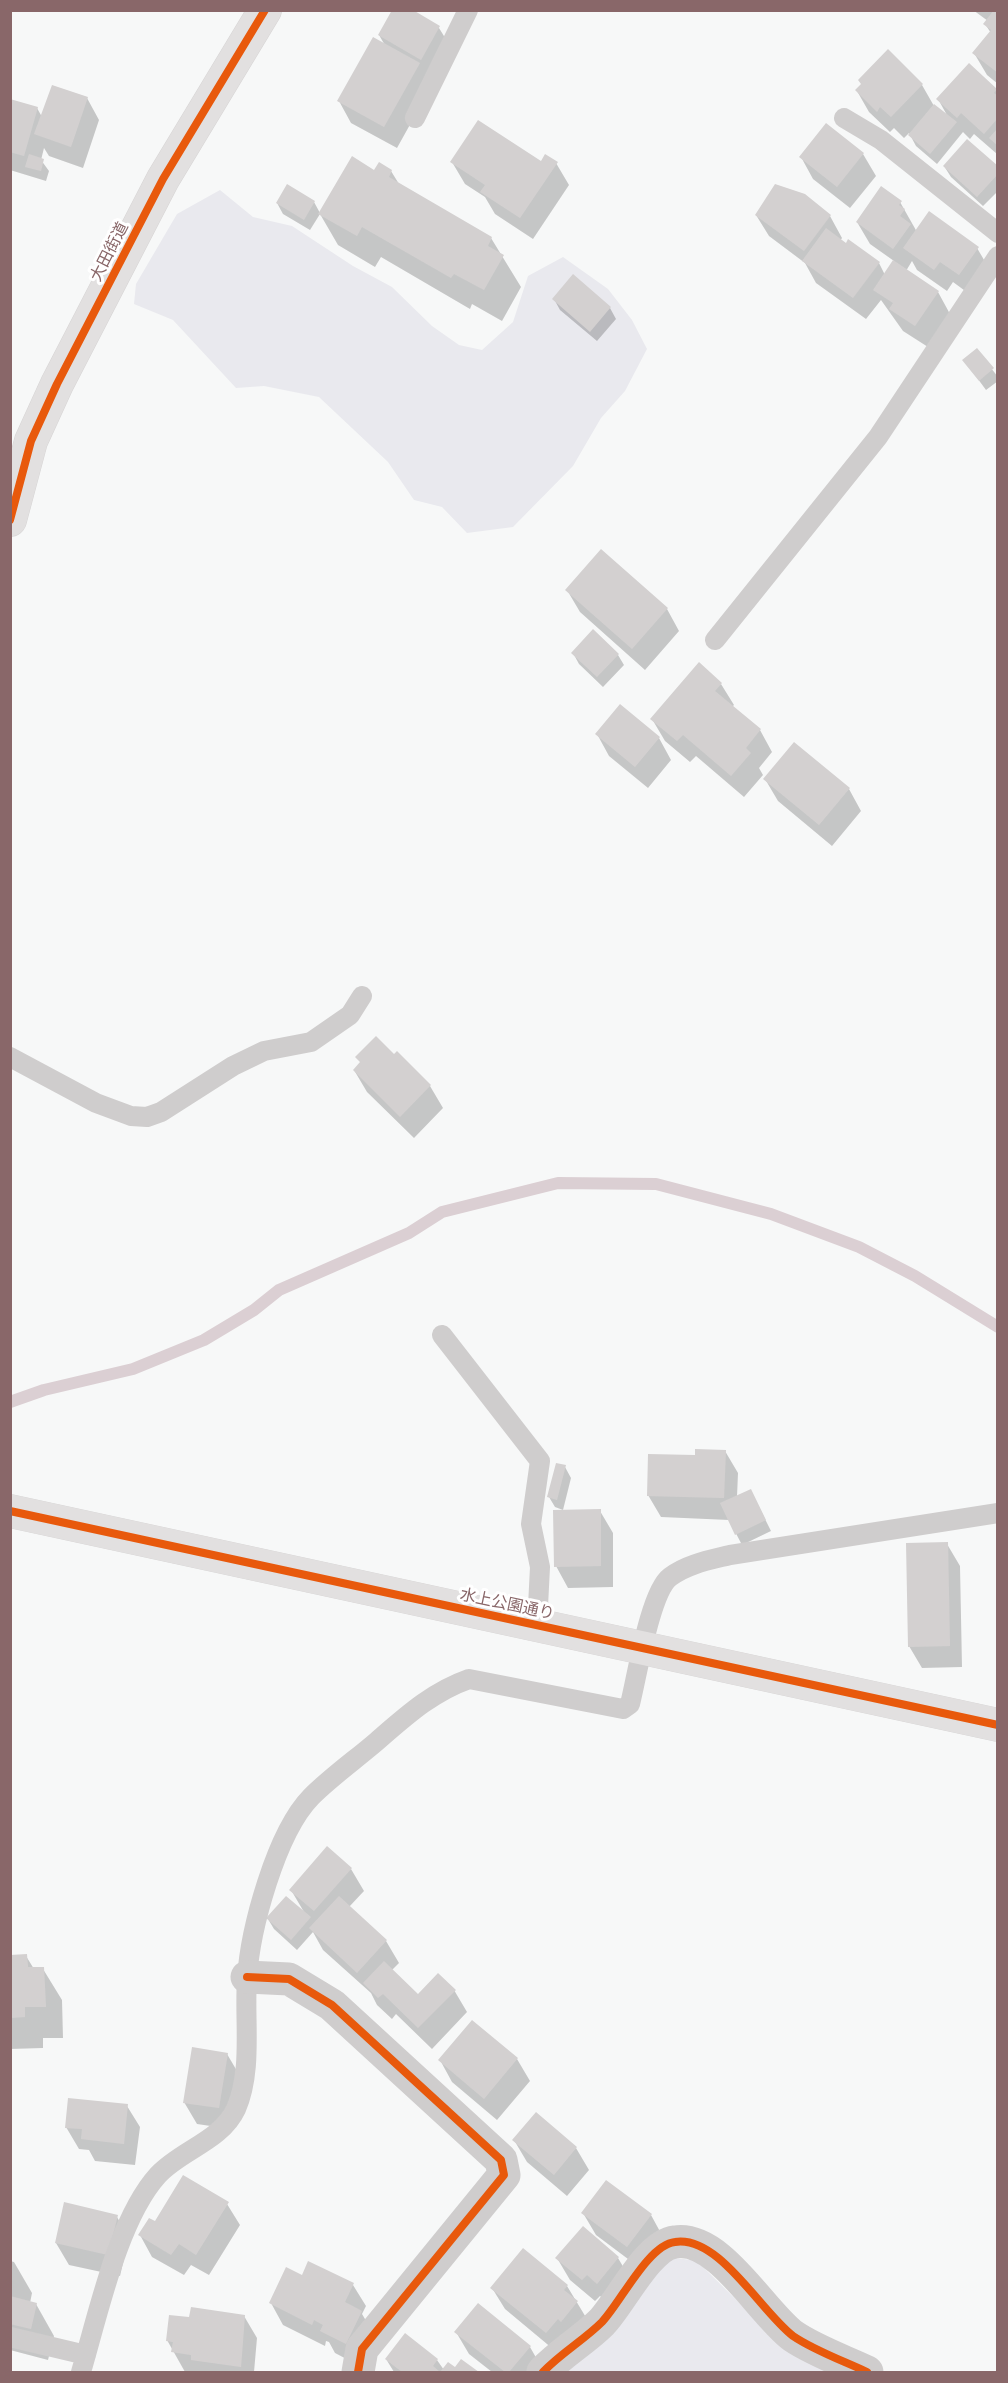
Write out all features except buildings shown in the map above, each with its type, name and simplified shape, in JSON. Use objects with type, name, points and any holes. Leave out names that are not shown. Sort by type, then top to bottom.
[{"type":"street","name":"大田街道","points":[[10,520],[31,441],[57,384],[163,179],[265,10]]},
{"type":"street","name":"水上公園通り","points":[[10,1511],[998,1725]]},
{"type":"street","points":[[247,1977],[289,1979],[332,2005],[501,2160],[504,2175],[362,2349],[358,2373]]},
{"type":"street","points":[[543,2373],[556,2358],[603,2322],[656,2250],[674,2242],[692,2243],[712,2253],[793,2336],[867,2373]]},
{"type":"lane","points":[[415,118],[468,10]]},
{"type":"lane","points":[[844,118],[881,141],[998,232]]},
{"type":"lane","points":[[715,640],[878,437],[998,256]]},
{"type":"lane","points":[[10,1057],[104,1107],[131,1116],[147,1117],[162,1112],[233,1066],[264,1051],[311,1042],[350,1015],[362,996]]},
{"type":"lane","points":[[442,1335],[540,1461],[531,1524],[540,1567],[537,1626]]},
{"type":"lane","points":[[10,2337],[84,2364],[122,2237],[141,2200],[158,2175],[228,2123],[236,2108],[243,2087],[247,1977],[255,1929],[275,1860],[290,1826],[310,1798],[422,1703],[449,1686],[469,1679],[623,1709],[630,1704],[655,1600],[668,1578],[695,1564],[730,1555],[998,1513]]},
{"type":"shaded area","points":[[220,190],[253,217],[292,226],[353,266],[392,287],[432,326],[459,345],[482,350],[513,322],[528,276],[563,257],[608,289],[632,320],[647,349],[625,391],[601,418],[573,466],[513,527],[467,533],[442,507],[414,500],[388,462],[319,397],[264,386],[236,388],[173,320],[134,304],[136,284],[177,214]]},
{"type":"shaded area","points":[[670,2257],[697,2261],[788,2351],[832,2372],[556,2372]]},
{"type":"waterway","points":[[10,1402],[44,1390],[133,1369],[204,1340],[254,1310],[279,1290],[409,1233],[442,1212],[558,1183],[656,1184],[771,1214],[859,1247],[915,1276],[998,1327]]},
{"type":"cycle path","points":[[10,520],[31,441],[57,384],[163,179],[265,10]]},
{"type":"cycle path","points":[[10,1511],[998,1725]]},
{"type":"cycle path","points":[[247,1977],[289,1979],[332,2005],[501,2160],[504,2175],[362,2349],[358,2372]]},
{"type":"cycle path","points":[[543,2372],[602,2322],[645,2263],[655,2253],[665,2245],[675,2242],[691,2243],[708,2250],[738,2277],[793,2336],[867,2372]]}]
